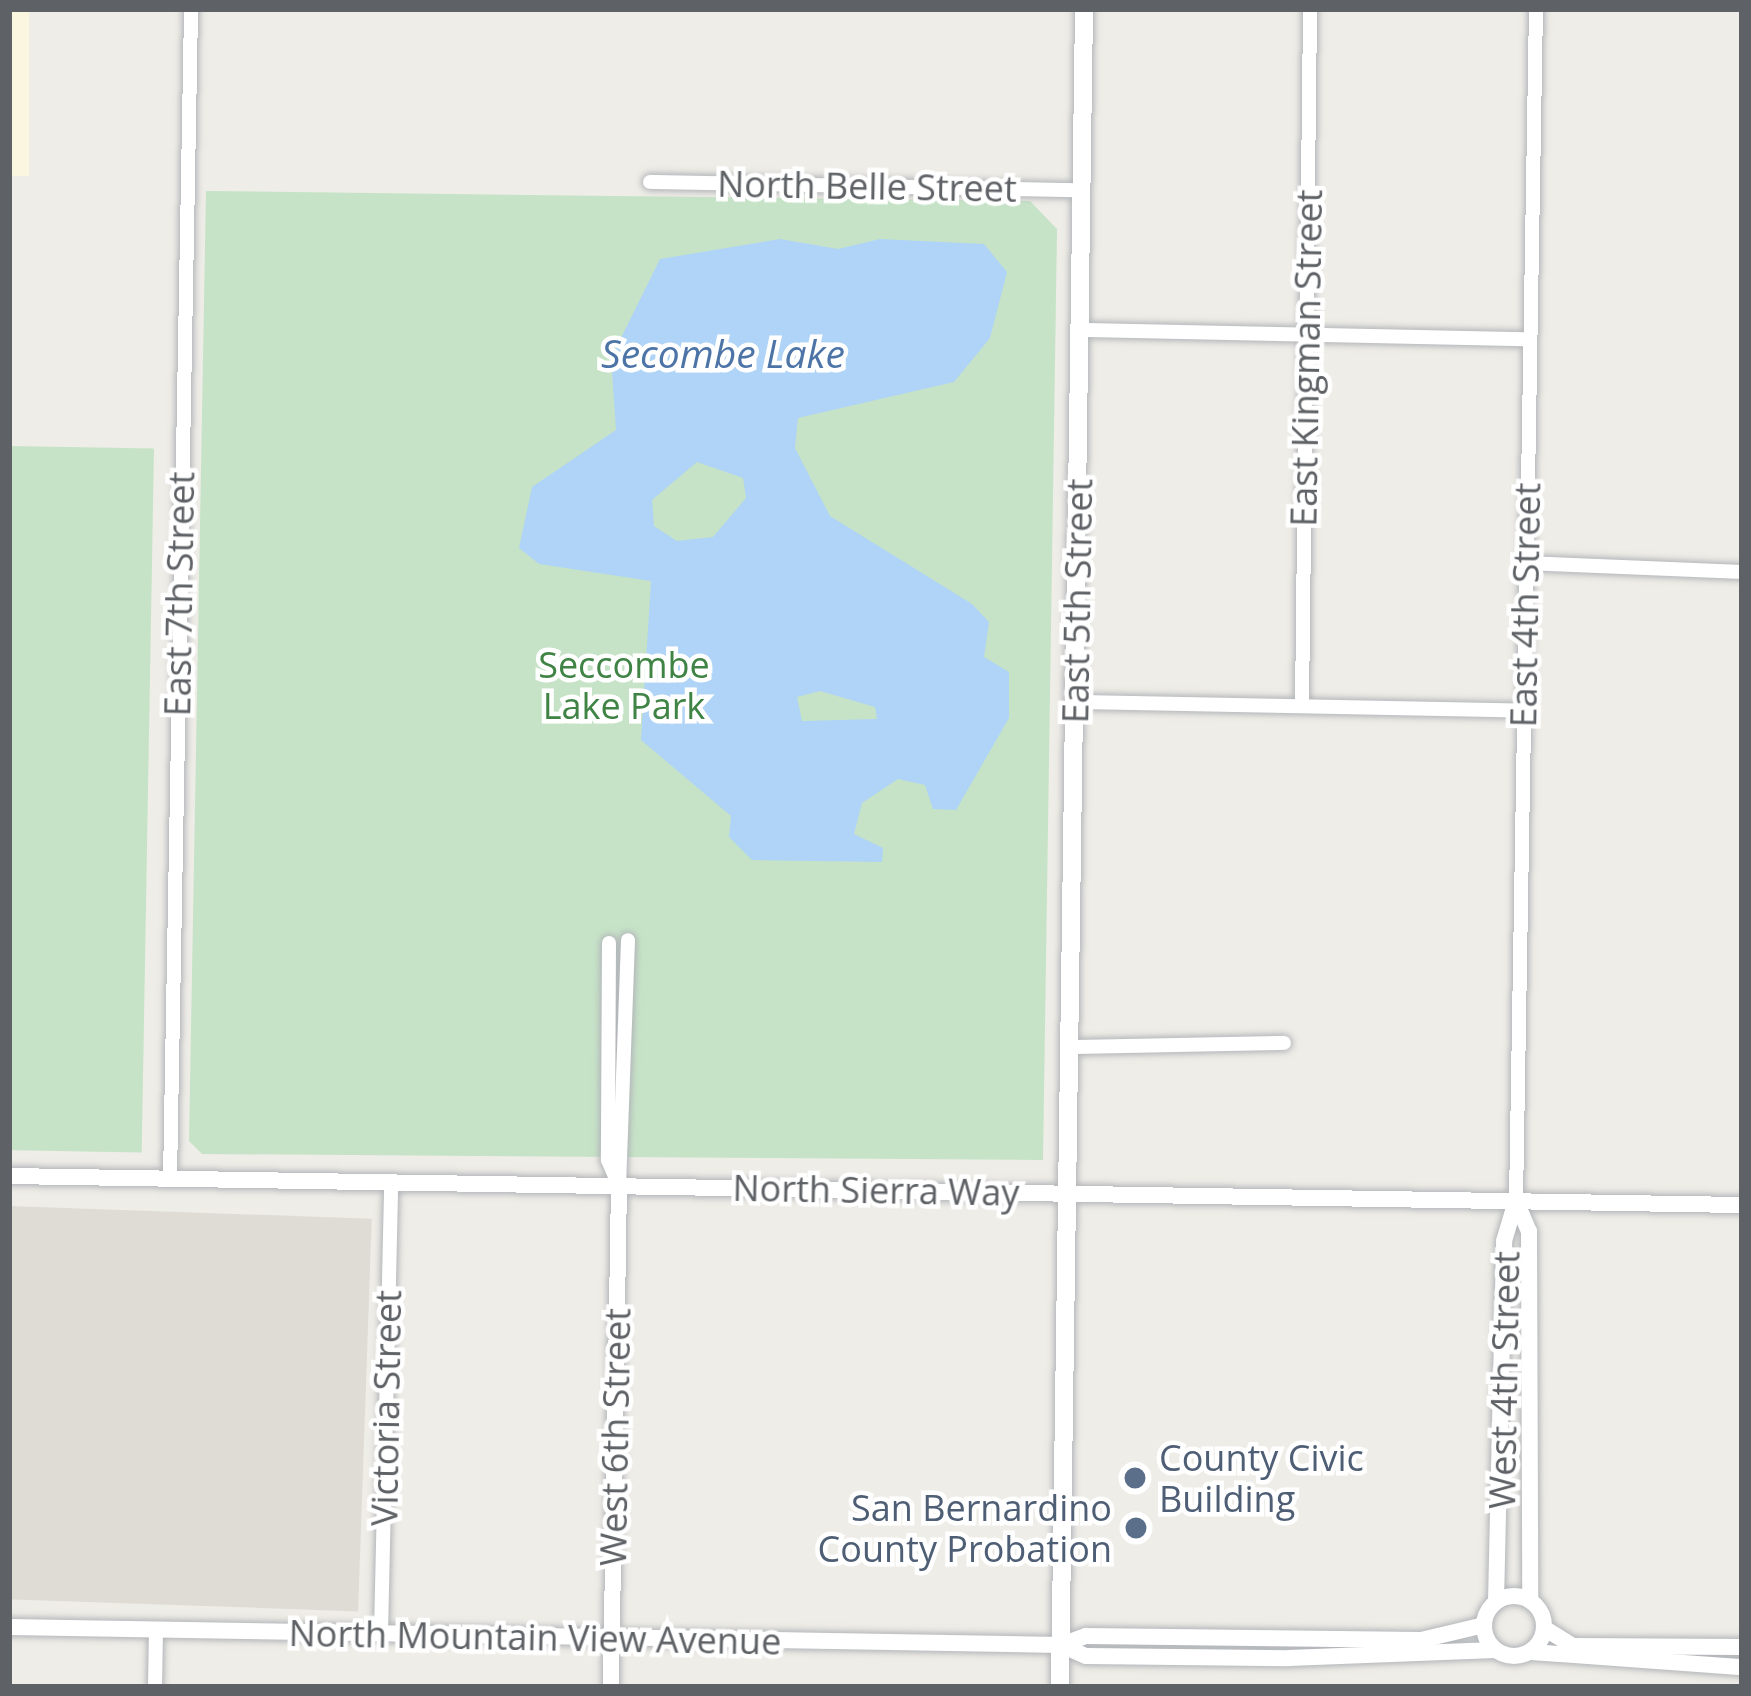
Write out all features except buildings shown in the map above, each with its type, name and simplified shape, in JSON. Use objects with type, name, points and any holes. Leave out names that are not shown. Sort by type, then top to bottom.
[{"type":"main road","name":"East 5th Street","points":[[1060,1687],[1084,9]]},
{"type":"street","name":"East 7th Street","points":[[170,1179],[191,9]]},
{"type":"street","name":"East Kingman Street","points":[[1302,706],[1310,9]]},
{"type":"street","name":"East 4th Street","points":[[1516,1201],[1536,9]]},
{"type":"street","name":"North Belle Street","points":[[650,182],[1083,190]]},
{"type":"street","points":[[1082,330],[1530,339]]},
{"type":"street","points":[[1526,562],[1735,568]]},
{"type":"street","points":[[1075,702],[1524,710]]},
{"type":"street","points":[[619,1186],[628,940]]},
{"type":"street","points":[[609,944],[608,1160],[619,1186]]},
{"type":"street","points":[[1070,1047],[1284,1043]]},
{"type":"street","name":"North Sierra Way","points":[[9,1176],[1742,1204]]},
{"type":"street","name":"Victoria Street","points":[[381,1633],[391,1183]]},
{"type":"street","name":"West 6th Street","points":[[611,1687],[619,1186]]},
{"type":"street","name":"West 4th Street","points":[[1516,1201],[1528,1231],[1531,1601]]},
{"type":"street","name":"West 4th Street","points":[[1496,1602],[1504,1241],[1516,1201]]},
{"type":"street","points":[[1742,1647],[1573,1646],[1544,1628],[1531,1601],[1496,1602],[1484,1624],[1495,1650],[1742,1666]]},
{"type":"street","name":"North Mountain View Avenue","points":[[9,1627],[1061,1645],[1086,1636],[1421,1640],[1484,1624]]},
{"type":"street","points":[[1531,1652],[1544,1628]]},
{"type":"street","points":[[155,1687],[156,1629]]},
{"type":"street","name":"North Mountain View Avenue","points":[[1061,1645],[1086,1656],[1289,1658],[1495,1650]]},
{"type":"shaded area","points":[[9,9],[29,9],[29,176],[9,176]]},
{"type":"shaded area","points":[[9,1206],[372,1219],[358,1611],[9,1599]]},
{"type":"green space","name":"Seccombe Lake Park","points":[[206,191],[1030,201],[1057,229],[1043,1160],[202,1154],[189,1141]]},
{"type":"green space","points":[[9,446],[154,449],[142,1152],[9,1150]]},
{"type":"water","name":"Secombe Lake","points":[[780,239],[838,249],[880,239],[984,244],[1007,272],[990,338],[954,382],[798,418],[795,448],[830,516],[972,604],[989,622],[984,657],[1009,672],[1009,718],[956,810],[933,809],[925,785],[898,779],[862,803],[854,834],[883,848],[882,862],[752,860],[729,837],[731,816],[641,740],[651,581],[539,564],[519,548],[532,487],[616,430],[611,358],[660,259]],"holes":[[[697,462],[743,478],[746,498],[713,537],[677,541],[654,526],[652,500]],[[820,691],[875,707],[877,719],[802,721],[797,697]]]},
{"type":"place","name":"County Civic Building","points":[[1135,1478]]},
{"type":"place","name":"San Bernardino County Probation","points":[[1136,1528]]}]
